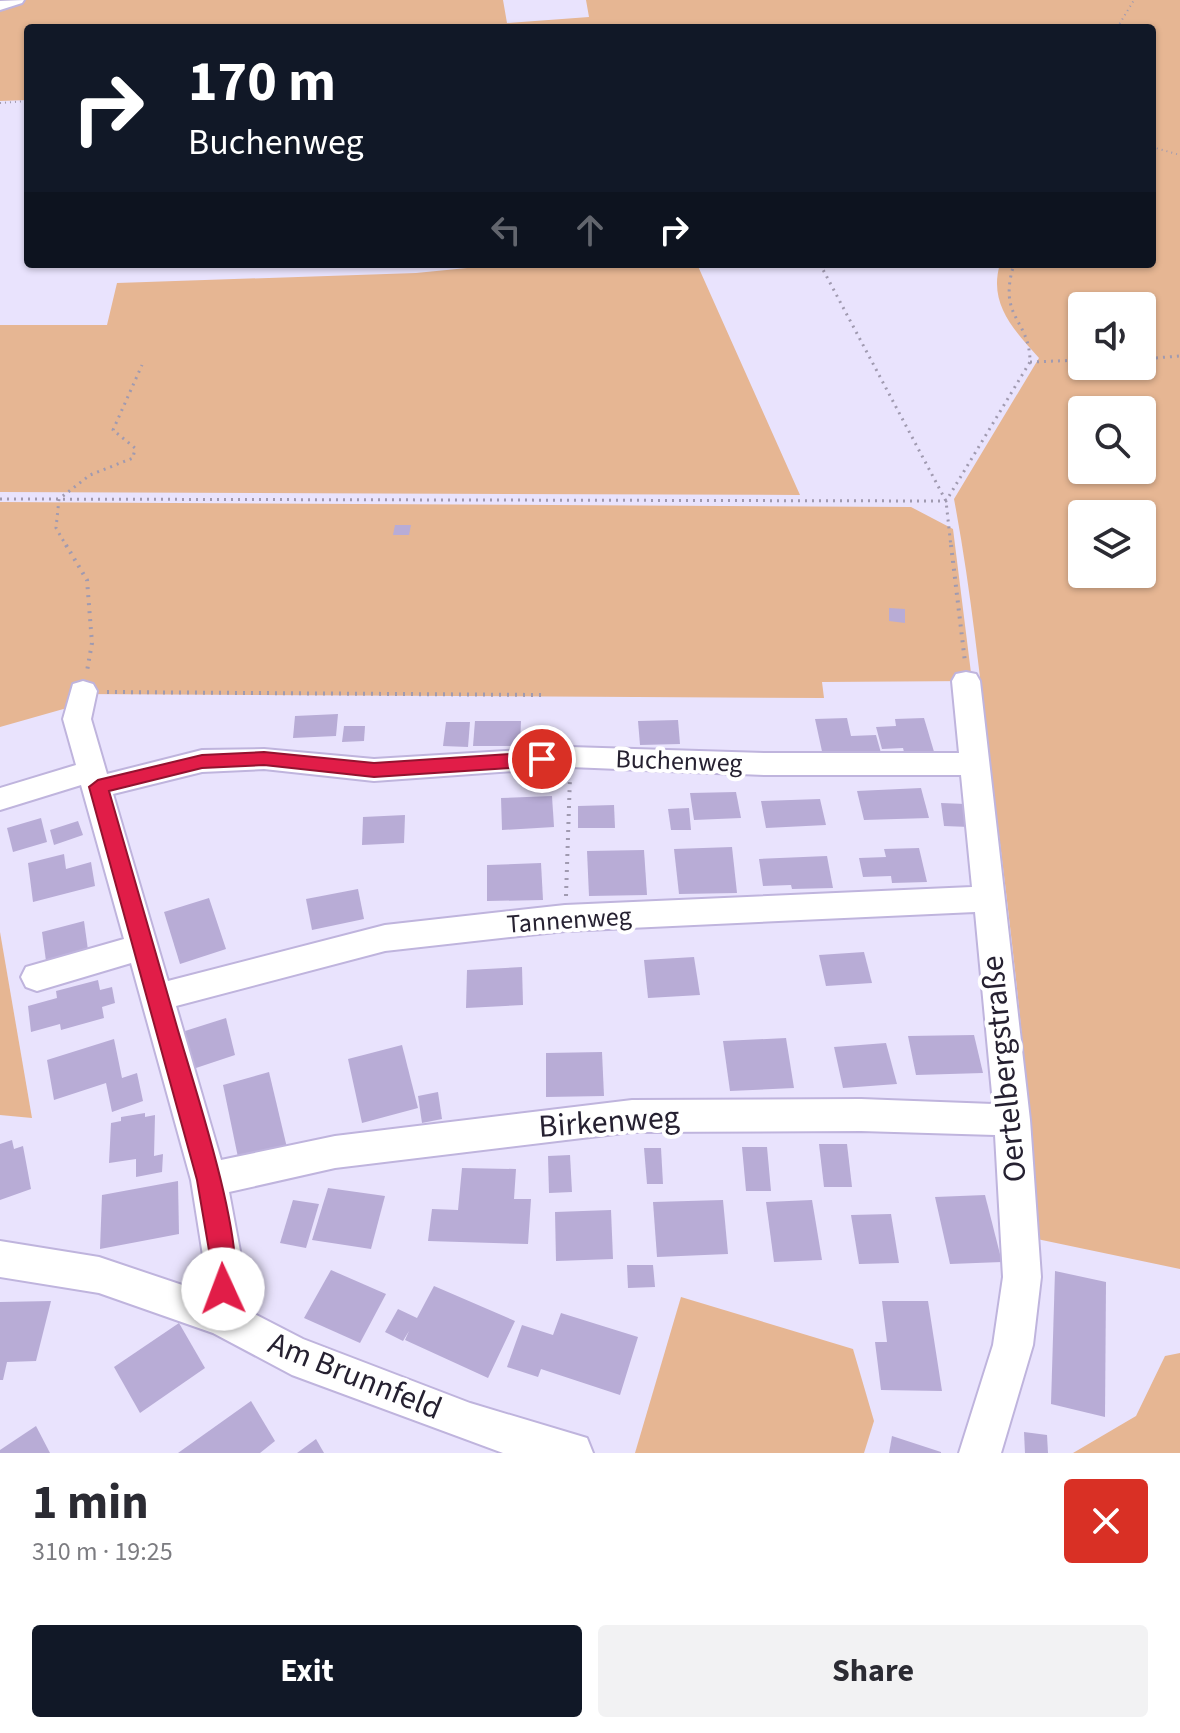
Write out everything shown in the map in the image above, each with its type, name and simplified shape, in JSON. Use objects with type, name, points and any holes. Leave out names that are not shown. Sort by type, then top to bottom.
[{"type":"street","points":[[0,6],[17,0]]},
{"type":"street","name":"Oertelbergstraße","points":[[966,681],[1012,1120],[1022,1277],[1013,1345],[980,1453]]},
{"type":"street","points":[[83,691],[77,719],[209,1180],[223,1262],[222,1317]]},
{"type":"street","name":"Buchenweg","points":[[0,799],[202,761],[264,759],[374,770],[570,757],[765,764],[976,764]]},
{"type":"street","name":"Tannenweg","points":[[159,997],[385,938],[565,918],[987,899]]},
{"type":"street","points":[[37,977],[144,946]]},
{"type":"street","name":"Birkenweg","points":[[209,1180],[335,1152],[632,1116],[861,1115],[1012,1120]]},
{"type":"street","name":"Am Brunnfeld","points":[[0,1259],[99,1275],[222,1317],[292,1355],[470,1423],[572,1453]]},
{"type":"path","points":[[1119,24],[1134,0]]},
{"type":"path","points":[[0,103],[24,101]]},
{"type":"path","points":[[1156,148],[1180,155]]},
{"type":"path","points":[[822,268],[946,501],[966,681]]},
{"type":"path","points":[[946,501],[1030,362],[1032,350],[1010,306],[1007,290],[1013,268]]},
{"type":"path","points":[[1156,358],[1180,356]]},
{"type":"path","points":[[1030,362],[1068,361]]},
{"type":"path","points":[[59,499],[75,492],[89,475],[120,466],[133,458],[135,448],[113,430],[142,365]]},
{"type":"path","points":[[0,499],[946,501]]},
{"type":"path","points":[[59,499],[56,528],[87,580],[92,643],[83,691],[543,695]]},
{"type":"path","points":[[565,918],[570,757]]},
{"type":"shaded area","points":[[0,0],[503,0],[507,23],[589,17],[586,0],[1180,0],[1180,1269],[1037,1239],[1030,1125],[1013,956],[971,606],[954,499],[1039,358],[1000,304],[999,268],[1156,268],[1156,24],[24,24],[24,100],[0,101]]},
{"type":"shaded area","points":[[467,268],[699,268],[800,495],[0,492],[0,325],[107,325],[117,283],[416,273]]},
{"type":"shaded area","points":[[0,502],[911,507],[953,529],[972,681],[822,682],[824,698],[78,694],[74,706],[0,727]]},
{"type":"shaded area","points":[[0,932],[32,1118],[0,1115]]},
{"type":"shaded area","points":[[681,1297],[853,1349],[874,1421],[864,1453],[635,1453]]},
{"type":"shaded area","points":[[1180,1353],[1180,1453],[1073,1453],[1136,1416],[1165,1356]]},
{"type":"building","points":[[395,525],[411,525],[409,535],[393,535]]},
{"type":"building","points":[[889,608],[905,609],[905,623],[889,621]]},
{"type":"building","points":[[338,714],[336,736],[293,738],[295,716]]},
{"type":"building","points":[[847,718],[851,736],[876,735],[881,753],[823,756],[815,719]]},
{"type":"building","points":[[924,718],[935,755],[905,756],[903,748],[882,749],[876,727],[896,726],[895,719]]},
{"type":"building","points":[[678,720],[680,744],[640,745],[638,721]]},
{"type":"building","points":[[475,721],[521,721],[520,746],[473,746]]},
{"type":"building","points":[[446,722],[470,722],[468,747],[443,746]]},
{"type":"building","points":[[344,726],[365,726],[364,741],[342,742]]},
{"type":"building","points":[[921,788],[929,818],[864,820],[857,791]]},
{"type":"building","points":[[736,792],[741,818],[694,820],[690,793]]},
{"type":"building","points":[[552,796],[554,827],[502,830],[501,798]]},
{"type":"building","points":[[820,799],[826,825],[766,828],[761,801]]},
{"type":"building","points":[[941,803],[966,804],[969,827],[944,826]]},
{"type":"building","points":[[614,805],[615,828],[578,828],[578,806]]},
{"type":"building","points":[[689,808],[691,830],[671,830],[668,809]]},
{"type":"building","points":[[405,815],[404,843],[362,845],[363,817]]},
{"type":"building","points":[[41,818],[47,842],[13,852],[7,828]]},
{"type":"building","points":[[78,821],[83,835],[54,845],[50,830]]},
{"type":"building","points":[[732,847],[737,893],[679,894],[674,849]]},
{"type":"building","points":[[919,848],[927,882],[892,883],[891,876],[863,877],[859,858],[886,857],[884,849]]},
{"type":"building","points":[[644,850],[647,895],[589,896],[587,851]]},
{"type":"building","points":[[64,854],[66,869],[91,862],[95,886],[33,902],[28,863]]},
{"type":"building","points":[[827,856],[833,888],[763,886],[759,859]]},
{"type":"building","points":[[541,863],[543,900],[487,901],[487,865]]},
{"type":"building","points":[[358,889],[364,919],[312,930],[306,899]]},
{"type":"building","points":[[209,898],[226,949],[180,964],[164,912]]},
{"type":"building","points":[[84,921],[88,950],[46,961],[42,932]]},
{"type":"building","points":[[864,952],[872,983],[826,986],[819,955]]},
{"type":"building","points":[[694,957],[700,995],[648,998],[644,960]]},
{"type":"building","points":[[522,967],[523,1005],[466,1008],[467,970]]},
{"type":"building","points":[[98,980],[100,990],[112,987],[115,1003],[102,1007],[104,1018],[61,1030],[60,1024],[31,1032],[28,1006],[57,998],[56,991]]},
{"type":"building","points":[[226,1018],[235,1055],[193,1069],[185,1031]]},
{"type":"building","points":[[974,1035],[983,1073],[916,1075],[908,1036]]},
{"type":"building","points":[[786,1038],[794,1088],[730,1091],[723,1041]]},
{"type":"building","points":[[114,1039],[122,1078],[137,1073],[143,1101],[112,1112],[106,1083],[54,1100],[47,1060]]},
{"type":"building","points":[[886,1043],[897,1084],[843,1088],[834,1047]]},
{"type":"building","points":[[402,1045],[418,1108],[362,1123],[348,1059]]},
{"type":"building","points":[[602,1052],[604,1096],[546,1097],[546,1053]]},
{"type":"building","points":[[269,1072],[288,1152],[240,1167],[223,1085]]},
{"type":"building","points":[[438,1092],[442,1119],[422,1123],[418,1096]]},
{"type":"building","points":[[145,1113],[145,1117],[155,1115],[154,1156],[163,1154],[162,1172],[136,1177],[136,1159],[109,1163],[111,1123],[121,1121],[121,1117]]},
{"type":"building","points":[[12,1140],[14,1149],[23,1146],[31,1189],[0,1200],[0,1144]]},
{"type":"building","points":[[819,1144],[847,1144],[852,1187],[824,1187]]},
{"type":"building","points":[[742,1147],[767,1147],[771,1191],[746,1191]]},
{"type":"building","points":[[644,1148],[661,1148],[663,1184],[647,1184]]},
{"type":"building","points":[[570,1155],[572,1192],[549,1193],[548,1156]]},
{"type":"building","points":[[462,1168],[516,1169],[514,1199],[531,1199],[528,1244],[428,1241],[432,1209],[458,1210]]},
{"type":"building","points":[[178,1181],[179,1234],[100,1249],[102,1195]]},
{"type":"building","points":[[328,1188],[385,1196],[371,1249],[312,1240]]},
{"type":"building","points":[[985,1195],[1002,1262],[950,1264],[935,1197]]},
{"type":"building","points":[[293,1200],[319,1204],[306,1248],[280,1243]]},
{"type":"building","points":[[723,1200],[728,1254],[657,1257],[653,1202]]},
{"type":"building","points":[[812,1200],[822,1260],[774,1262],[766,1202]]},
{"type":"building","points":[[611,1210],[613,1259],[556,1261],[555,1212]]},
{"type":"building","points":[[891,1214],[899,1263],[859,1264],[851,1215]]},
{"type":"building","points":[[627,1265],[653,1265],[655,1287],[628,1288]]},
{"type":"building","points":[[331,1270],[386,1294],[360,1343],[304,1318]]},
{"type":"building","points":[[1055,1271],[1106,1282],[1105,1417],[1051,1404]]},
{"type":"building","points":[[434,1286],[515,1321],[488,1378],[405,1340],[409,1331],[403,1341],[385,1332],[398,1309],[417,1318]]},
{"type":"building","points":[[51,1301],[36,1361],[7,1362],[3,1380],[0,1380],[0,1302]]},
{"type":"building","points":[[882,1301],[928,1301],[942,1391],[881,1390],[875,1342],[887,1342]]},
{"type":"building","points":[[561,1313],[638,1337],[620,1395],[541,1369],[538,1377],[507,1367],[522,1325],[553,1335]]},
{"type":"building","points":[[179,1323],[205,1368],[140,1413],[114,1367]]},
{"type":"building","points":[[251,1401],[275,1441],[260,1453],[178,1453]]},
{"type":"building","points":[[36,1426],[50,1453],[0,1453],[0,1450]]},
{"type":"building","points":[[1024,1432],[1047,1435],[1048,1453],[1025,1453]]},
{"type":"building","points":[[892,1436],[941,1452],[941,1453],[889,1453]]},
{"type":"building","points":[[316,1439],[324,1453],[297,1453]]},
{"type":"route","points":[[223,1289],[223,1262],[209,1180],[98,787],[202,761],[264,759],[374,770],[542,759]]}]
